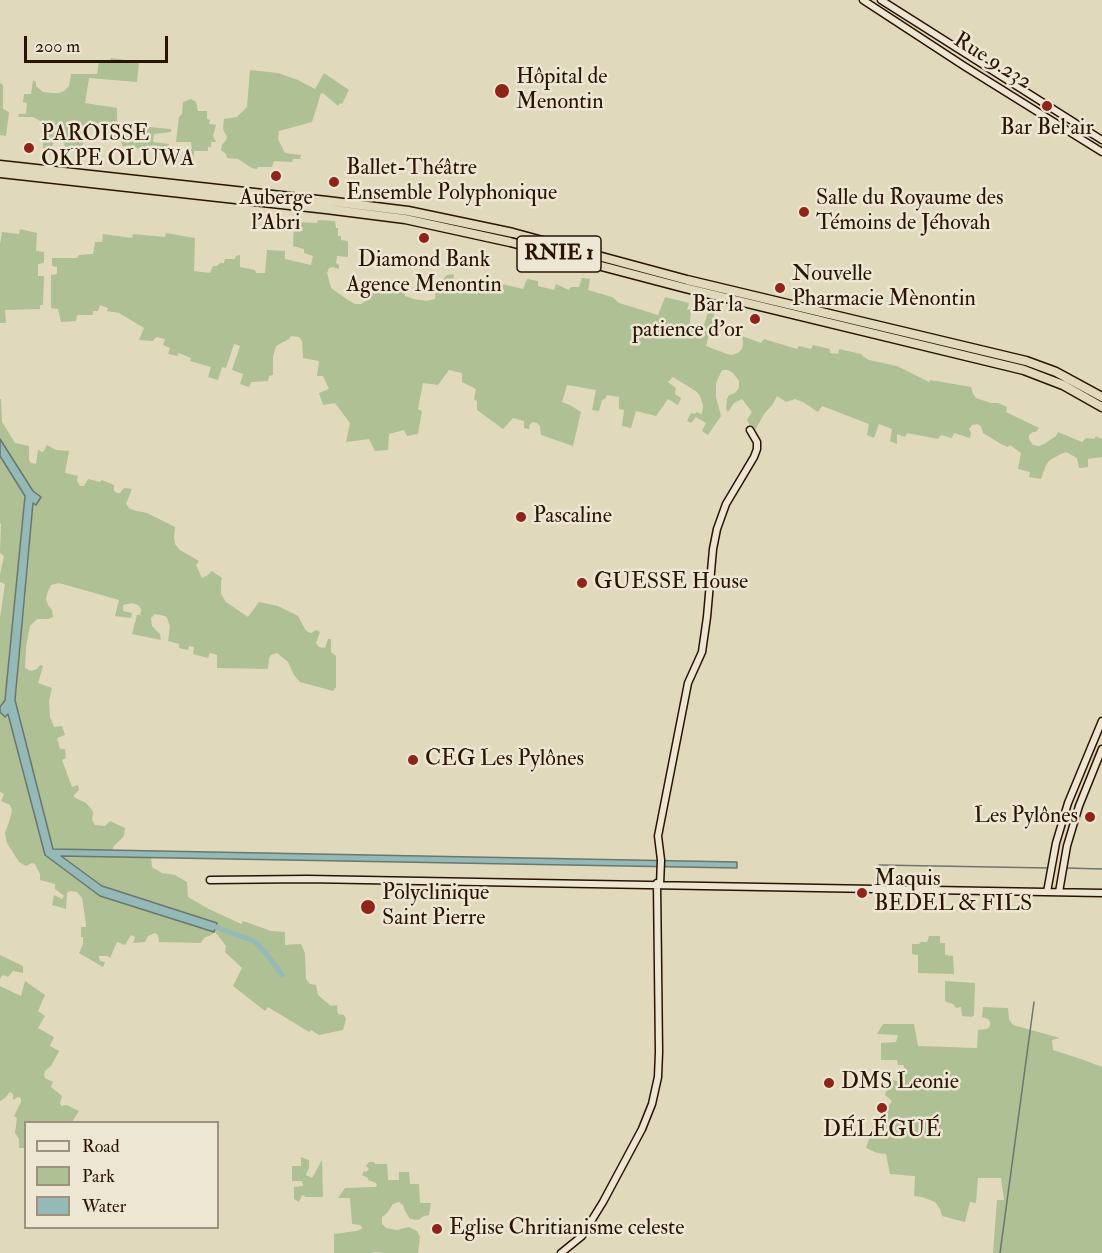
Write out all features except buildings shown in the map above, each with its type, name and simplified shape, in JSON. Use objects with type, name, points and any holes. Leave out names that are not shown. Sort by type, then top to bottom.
[{"type":"highway","name":"RNIE 1","points":[[0,165],[408,211],[513,233],[687,280],[1042,366],[1068,377],[1102,397]]},
{"type":"highway","name":"RNIE 1","points":[[0,173],[326,208],[405,219],[521,244],[685,288],[1024,370],[1063,385],[1102,407]]},
{"type":"street","name":"Rue 9.232","points":[[863,0],[1102,152]]},
{"type":"street","name":"Rue 9.232","points":[[881,0],[1102,140]]},
{"type":"street","points":[[561,1253],[582,1236],[642,1129],[652,1104],[658,1077],[659,1052],[658,885],[661,863],[658,836],[688,683],[702,652],[717,529],[726,504],[757,448],[757,442],[750,430]]},
{"type":"street","points":[[1047,892],[1056,843],[1068,803],[1102,721]]},
{"type":"street","points":[[1059,892],[1067,846],[1079,806],[1102,749]]},
{"type":"street","points":[[210,880],[307,879],[1102,893]]},
{"type":"green space","points":[[111,58],[139,62],[137,82],[89,78],[85,103],[117,108],[117,124],[171,129],[171,132],[154,134],[153,142],[169,144],[169,146],[164,146],[162,150],[149,150],[147,161],[145,161],[144,149],[122,146],[121,137],[116,138],[115,142],[104,142],[103,126],[96,125],[90,129],[80,150],[65,149],[64,142],[54,141],[51,149],[43,148],[44,123],[33,117],[18,117],[19,114],[26,114],[27,103],[23,102],[24,94],[31,94],[33,80],[43,92],[59,93],[69,86],[71,74],[97,74],[99,61],[110,62]]},
{"type":"green space","points":[[250,70],[278,73],[315,89],[324,73],[349,90],[342,104],[338,106],[321,93],[312,122],[279,131],[278,139],[285,153],[301,155],[300,159],[293,159],[292,162],[274,161],[272,167],[258,167],[257,169],[238,159],[227,158],[221,150],[227,137],[223,129],[224,119],[237,117],[247,107]]},
{"type":"green space","points":[[0,83],[3,85],[3,109],[9,112],[6,136],[0,135]]},
{"type":"green space","points":[[191,99],[196,102],[198,111],[207,111],[209,124],[216,125],[213,136],[216,142],[211,142],[208,151],[194,151],[193,161],[188,160],[188,149],[192,149],[191,142],[176,142],[183,102]]},
{"type":"green space","points":[[318,220],[335,221],[338,236],[341,236],[341,240],[348,241],[348,257],[337,256],[336,263],[339,269],[329,268],[327,273],[331,288],[355,304],[361,304],[367,300],[373,285],[404,288],[405,296],[414,299],[427,301],[435,299],[436,289],[433,287],[433,282],[439,284],[447,275],[454,274],[453,283],[464,285],[465,281],[489,286],[490,281],[523,289],[527,279],[538,281],[538,286],[554,290],[556,284],[569,290],[571,287],[579,287],[582,278],[590,279],[588,290],[612,297],[619,303],[658,315],[665,297],[689,303],[687,310],[691,309],[690,323],[695,330],[703,328],[709,309],[715,311],[706,346],[727,354],[738,353],[742,349],[742,336],[761,343],[764,339],[797,349],[799,346],[811,349],[813,345],[830,349],[830,353],[838,354],[839,349],[861,354],[869,360],[897,366],[929,382],[930,380],[971,387],[976,398],[1007,407],[1006,412],[1039,428],[1029,435],[1033,445],[1044,444],[1058,432],[1082,442],[1086,438],[1094,439],[1096,436],[1102,439],[1102,457],[1088,459],[1088,467],[1079,468],[1077,458],[1066,452],[1050,460],[1041,479],[1029,477],[1030,472],[1018,469],[1021,453],[1010,445],[1008,447],[1001,444],[983,433],[981,426],[977,424],[972,425],[969,429],[970,438],[954,433],[952,438],[941,435],[938,439],[907,433],[905,437],[897,434],[897,444],[890,441],[892,429],[879,424],[874,438],[867,435],[869,424],[822,406],[818,412],[803,402],[795,399],[786,402],[777,396],[754,432],[747,420],[752,412],[742,399],[734,403],[728,412],[726,409],[729,395],[735,393],[739,388],[739,381],[728,370],[722,370],[716,383],[716,397],[721,416],[708,435],[702,431],[706,423],[696,417],[691,423],[687,421],[691,413],[702,414],[703,405],[700,396],[673,377],[668,382],[676,388],[675,394],[681,398],[678,405],[668,399],[656,416],[636,411],[631,428],[622,426],[624,410],[619,409],[619,397],[607,395],[602,400],[599,411],[592,410],[596,390],[567,385],[562,402],[581,412],[573,446],[541,435],[540,426],[533,422],[529,429],[524,428],[524,421],[513,418],[503,429],[477,410],[477,401],[474,399],[476,389],[462,382],[462,373],[449,370],[438,385],[423,383],[418,409],[422,411],[418,434],[407,436],[404,430],[389,434],[388,450],[375,451],[369,439],[346,442],[350,423],[335,403],[323,405],[319,393],[329,389],[323,376],[317,376],[319,361],[303,358],[302,341],[299,337],[291,336],[276,346],[273,357],[273,375],[269,376],[268,381],[251,382],[249,387],[240,384],[243,374],[232,370],[240,346],[234,344],[226,368],[222,367],[218,380],[208,377],[211,367],[190,361],[191,358],[179,353],[177,356],[168,354],[170,348],[163,345],[165,339],[156,337],[153,341],[139,340],[144,328],[119,313],[107,311],[108,308],[100,305],[98,311],[93,311],[93,315],[77,315],[76,321],[61,322],[58,309],[51,308],[51,275],[57,274],[57,267],[52,266],[52,258],[77,258],[79,255],[93,254],[95,242],[102,242],[103,234],[132,238],[133,234],[165,237],[166,233],[195,238],[194,271],[210,273],[213,266],[224,263],[225,259],[235,259],[240,255],[240,267],[255,270],[256,273],[265,273],[267,250],[285,251],[285,259],[311,265],[313,256],[304,253],[304,249],[293,246],[294,222],[317,223]]},
{"type":"green space","points":[[20,229],[37,233],[36,251],[44,252],[44,263],[38,264],[38,276],[44,276],[43,305],[40,305],[40,309],[5,310],[6,323],[0,323],[2,232],[19,234]]},
{"type":"green space","points":[[0,399],[2,422],[15,443],[29,446],[31,463],[36,464],[38,450],[43,452],[47,445],[56,450],[69,451],[65,473],[78,476],[80,486],[84,486],[88,479],[100,482],[102,480],[114,485],[114,491],[117,493],[124,488],[132,489],[126,504],[129,508],[147,513],[175,527],[175,544],[180,550],[199,561],[196,565],[202,578],[212,571],[222,578],[221,594],[226,602],[248,617],[259,602],[278,606],[298,616],[308,632],[316,630],[320,632],[316,643],[319,647],[325,648],[328,639],[331,639],[331,652],[336,656],[336,687],[333,691],[300,682],[288,662],[277,653],[269,658],[268,669],[217,668],[217,655],[210,653],[208,658],[193,654],[194,647],[189,646],[188,650],[179,648],[179,644],[168,641],[170,626],[165,616],[155,614],[151,618],[152,626],[160,634],[161,640],[132,634],[137,615],[141,612],[138,605],[132,603],[123,605],[123,611],[132,613],[131,618],[115,616],[119,600],[59,583],[51,585],[46,599],[53,617],[37,619],[30,626],[25,668],[31,671],[40,665],[43,666],[38,683],[52,688],[49,701],[50,717],[54,727],[62,726],[65,735],[57,738],[60,749],[65,749],[66,758],[62,760],[72,787],[78,785],[79,790],[74,797],[86,803],[92,810],[92,820],[95,825],[105,826],[110,821],[125,828],[124,836],[112,850],[53,849],[15,700],[33,491],[0,439]]},
{"type":"green space","points":[[0,456],[25,495],[5,701],[0,707],[0,618],[5,584],[0,582],[4,556],[0,553]]},
{"type":"green space","points":[[0,712],[5,716],[8,714],[45,855],[100,896],[214,932],[217,923],[102,886],[60,855],[151,857],[152,867],[187,882],[188,897],[207,908],[241,924],[243,921],[271,931],[285,932],[285,945],[301,944],[305,953],[306,979],[310,984],[316,985],[318,995],[331,1006],[337,1005],[338,1014],[344,1015],[346,1019],[343,1030],[319,1035],[311,1030],[309,1032],[268,1007],[265,1011],[233,986],[242,968],[225,952],[226,946],[215,932],[204,938],[201,943],[159,942],[158,935],[155,933],[148,936],[145,942],[133,943],[135,937],[131,935],[125,945],[117,942],[110,958],[99,956],[100,961],[105,962],[103,967],[79,953],[83,944],[81,927],[86,927],[82,898],[77,892],[70,891],[67,893],[66,909],[52,905],[54,895],[62,899],[64,896],[55,889],[55,884],[40,880],[35,864],[26,866],[19,862],[7,843],[5,833],[12,810],[10,805],[1,801],[4,794],[0,792]]},
{"type":"green space","points":[[929,936],[940,936],[940,943],[945,943],[945,955],[953,956],[954,974],[918,973],[918,955],[912,954],[912,944],[927,942]]},
{"type":"green space","points":[[0,955],[23,966],[23,973],[13,971],[8,977],[3,975],[0,979]]},
{"type":"green space","points":[[25,981],[45,995],[38,1011],[45,1016],[38,1028],[54,1037],[50,1046],[59,1051],[44,1075],[53,1082],[51,1087],[62,1096],[61,1106],[67,1105],[79,1111],[73,1121],[24,1121],[24,1148],[19,1148],[19,1139],[15,1133],[17,1118],[14,1116],[21,1098],[13,1100],[13,1094],[10,1092],[0,1101],[0,986],[21,996]]},
{"type":"green space","points":[[945,981],[975,983],[974,1015],[972,1017],[962,1016],[961,1007],[956,1008],[953,1004],[946,1002]]},
{"type":"green space","points":[[983,1007],[1008,1008],[1009,1019],[1013,1025],[1060,1038],[1052,1040],[1053,1050],[1102,1067],[1102,1253],[993,1253],[997,1200],[1004,1200],[1001,1178],[978,1178],[976,1203],[970,1202],[965,1222],[942,1216],[935,1202],[914,1196],[915,1176],[890,1174],[886,1154],[866,1148],[873,1127],[892,1101],[885,1095],[890,1079],[903,1083],[904,1065],[898,1065],[897,1060],[881,1060],[881,1043],[896,1042],[898,1035],[877,1034],[883,1024],[914,1024],[918,1046],[977,1048],[978,1030],[987,1029],[990,1026],[988,1019],[982,1017]]},
{"type":"green space","points":[[301,1157],[309,1160],[306,1175],[312,1178],[322,1160],[323,1197],[302,1195],[299,1202],[294,1199],[294,1187],[303,1186],[302,1181],[292,1181],[292,1166],[301,1166]]},
{"type":"green space","points":[[369,1162],[387,1164],[388,1180],[399,1180],[399,1172],[409,1172],[410,1184],[419,1184],[420,1203],[431,1203],[429,1215],[418,1220],[410,1219],[399,1202],[393,1204],[382,1217],[382,1224],[386,1228],[397,1230],[409,1227],[417,1231],[420,1237],[418,1253],[334,1253],[334,1234],[362,1229],[360,1225],[352,1224],[350,1198],[338,1198],[345,1188],[376,1187],[376,1183],[362,1175],[369,1169],[366,1166]]},
{"type":"water","points":[[0,439],[33,491],[41,497],[36,505],[33,503],[15,700],[53,849],[737,862],[737,868],[61,856],[102,886],[217,923],[214,932],[100,896],[45,855],[8,714],[5,717],[0,712],[0,707],[5,700],[25,496],[0,456]]},
{"type":"waterway","points":[[879,865],[1048,868]]},
{"type":"waterway","points":[[1067,868],[1102,869]]},
{"type":"waterway","points":[[210,925],[254,941],[282,975]]},
{"type":"waterway","points":[[1000,1253],[1034,1002]]},
{"type":"place","name":"Hôpital de Menontin","points":[[502,91]]},
{"type":"place","name":"Bar Bel air","points":[[1047,106]]},
{"type":"place","name":"PAROISSE OKPE OLUWA","points":[[29,148]]},
{"type":"place","name":"Auberge l'Abri","points":[[276,176]]},
{"type":"place","name":"Ballet-Théâtre Ensemble Polyphonique","points":[[334,182]]},
{"type":"place","name":"Salle du Royaume des Témoins de Jéhovah","points":[[804,212]]},
{"type":"place","name":"Diamond Bank Agence Menontin","points":[[424,238]]},
{"type":"place","name":"Nouvelle Pharmacie Mènontin","points":[[780,288]]},
{"type":"place","name":"Bar la patience d'or","points":[[755,319]]},
{"type":"place","name":"Pascaline","points":[[521,517]]},
{"type":"place","name":"GUESSE House","points":[[582,583]]},
{"type":"place","name":"CEG Les Pylônes","points":[[413,760]]},
{"type":"place","name":"Les Pylônes","points":[[1090,817]]},
{"type":"place","name":"Maquis BEDEL & FILS","points":[[862,893]]},
{"type":"place","name":"Polyclinique Saint Pierre","points":[[368,907]]},
{"type":"place","name":"DMS Leonie","points":[[829,1083]]},
{"type":"place","name":"DÉLÉGUÉ","points":[[882,1108]]},
{"type":"place","name":"Eglise Chritianisme celeste","points":[[437,1229]]}]
